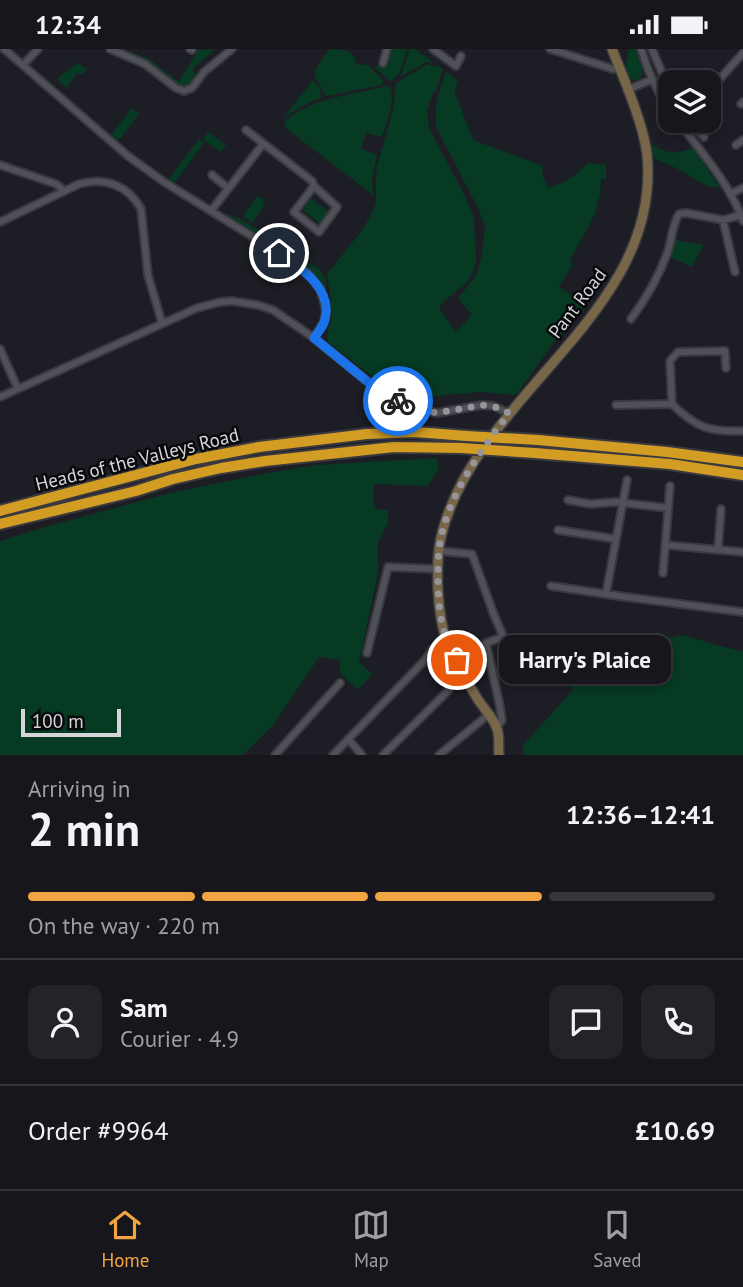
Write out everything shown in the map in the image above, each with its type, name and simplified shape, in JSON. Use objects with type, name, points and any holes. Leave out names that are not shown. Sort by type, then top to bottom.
[{"type":"highway","name":"Heads of the Valleys Road","points":[[0,511],[173,465],[259,447],[367,434],[415,432],[538,440],[743,462]]},
{"type":"highway","name":"Heads of the Valleys Road","points":[[0,524],[221,468],[394,447],[535,453],[670,464],[743,475]]},
{"type":"street","points":[[4,49],[128,156],[164,182],[308,273],[320,289],[326,310],[324,322],[314,338]]},
{"type":"street","points":[[23,65],[38,49]]},
{"type":"street","points":[[110,49],[145,64],[184,91],[192,88],[204,72],[232,49]]},
{"type":"street","points":[[383,62],[387,49]]},
{"type":"street","points":[[433,49],[456,66],[461,56]]},
{"type":"street","points":[[550,49],[613,69],[620,68]]},
{"type":"street","name":"Pant Road","points":[[497,727],[477,698],[447,640],[438,592],[439,551],[448,516],[468,472],[509,413],[603,302],[621,274],[634,244],[646,198],[647,156],[640,126],[612,49]]},
{"type":"street","points":[[640,49],[658,93]]},
{"type":"street","points":[[652,49],[661,70]]},
{"type":"street","points":[[721,78],[743,53]]},
{"type":"street","points":[[627,90],[652,80]]},
{"type":"street","points":[[246,130],[312,181],[326,199],[337,207],[319,232],[293,212],[314,186]]},
{"type":"street","points":[[631,319],[666,258],[675,220],[679,214],[723,220],[742,218],[730,194],[688,133]]},
{"type":"street","points":[[701,133],[704,137]]},
{"type":"street","points":[[211,211],[263,143]]},
{"type":"street","points":[[0,165],[56,184],[63,192]]},
{"type":"street","points":[[212,175],[228,188]]},
{"type":"street","points":[[0,222],[89,181],[120,185],[136,201],[143,218],[148,275],[162,323]]},
{"type":"street","points":[[730,194],[743,188]]},
{"type":"street","points":[[723,220],[735,272]]},
{"type":"street","points":[[0,397],[162,323],[208,304],[232,301],[273,310],[314,338],[384,395],[415,408],[437,413],[482,405],[493,406],[509,413]]},
{"type":"street","points":[[0,349],[18,389]]},
{"type":"street","points":[[672,404],[670,361],[678,352],[725,351],[726,368]]},
{"type":"street","points":[[616,405],[672,404],[697,425],[720,431],[743,431]]},
{"type":"street","points":[[606,594],[626,480]]},
{"type":"street","points":[[663,573],[670,486]]},
{"type":"street","points":[[568,500],[590,504],[623,503],[668,508]]},
{"type":"street","points":[[718,549],[721,509]]},
{"type":"street","points":[[558,530],[616,539]]},
{"type":"street","points":[[665,545],[743,552]]},
{"type":"street","points":[[439,551],[472,554],[503,636],[486,643],[502,720],[497,727],[499,755]]},
{"type":"street","points":[[368,653],[388,567],[438,569]]},
{"type":"street","points":[[551,586],[743,612]]},
{"type":"street","points":[[333,755],[425,660],[432,649],[447,640]]},
{"type":"street","points":[[383,755],[449,690],[448,682],[432,649]]},
{"type":"street","points":[[275,755],[340,683]]},
{"type":"street","points":[[444,754],[488,715]]},
{"type":"street","points":[[348,739],[362,755]]},
{"type":"green space","points":[[119,49],[149,59],[179,82],[198,50],[215,49],[192,70],[197,76],[184,85],[178,84],[151,64]]},
{"type":"green space","points":[[329,49],[347,51],[356,64],[368,65],[383,80],[382,85],[327,96],[315,78],[316,68]]},
{"type":"green space","points":[[389,49],[407,49],[399,72],[390,81],[375,68],[379,64],[386,68],[390,61]]},
{"type":"green space","points":[[410,49],[415,49],[434,63],[426,62],[402,76],[401,74]]},
{"type":"green space","points":[[629,49],[636,49],[642,69],[642,76],[637,81],[629,77],[625,67]]},
{"type":"green space","points":[[78,63],[87,69],[83,74],[77,73],[66,88],[57,79]]},
{"type":"green space","points":[[428,64],[435,67],[438,65],[443,69],[427,111],[429,128],[474,217],[476,261],[473,272],[466,283],[440,305],[455,332],[471,314],[457,297],[476,275],[485,226],[437,129],[436,107],[446,72],[458,81],[454,91],[473,140],[543,166],[542,174],[548,188],[570,179],[588,163],[606,165],[606,179],[601,179],[595,214],[569,262],[573,264],[559,287],[586,305],[554,342],[516,395],[481,392],[414,398],[382,384],[328,342],[331,309],[327,274],[363,229],[376,203],[377,167],[393,110],[396,83]]},
{"type":"green space","points":[[313,80],[320,89],[321,98],[282,119]]},
{"type":"green space","points":[[390,87],[392,99],[382,137],[366,133],[361,149],[377,155],[372,179],[373,195],[287,129],[285,121],[321,102]]},
{"type":"green space","points":[[132,108],[139,114],[118,141],[111,135]]},
{"type":"green space","points":[[208,132],[226,145],[220,152],[203,139]]},
{"type":"green space","points":[[199,139],[204,143],[174,183],[169,179]]},
{"type":"green space","points":[[651,144],[671,152],[693,148],[720,188],[707,186],[652,157]]},
{"type":"green space","points":[[257,196],[264,200],[262,203],[265,205],[252,223],[243,216]]},
{"type":"green space","points":[[309,197],[330,213],[321,224],[300,208]]},
{"type":"green space","points":[[224,213],[240,219],[320,270],[326,280],[326,290],[319,278],[295,257]]},
{"type":"green space","points":[[674,238],[703,245],[692,267],[668,256]]},
{"type":"green space","points":[[436,458],[439,469],[428,486],[374,484],[373,498],[376,509],[388,510],[388,522],[378,542],[378,573],[359,662],[372,674],[358,690],[340,673],[340,660],[319,657],[273,725],[243,755],[0,755],[0,541],[170,493],[263,474],[316,465]]},
{"type":"green space","points":[[683,635],[743,651],[743,755],[523,755],[523,745],[573,690],[556,670],[554,639],[590,648],[584,663],[599,679],[632,665],[651,642]]},
{"type":"way so far","points":[[398,401],[437,413],[482,405],[493,406],[509,413],[468,472],[448,516],[440,542],[440,612],[447,640],[457,660]]},
{"type":"place","name":"Harry's Plaice","points":[[457,660]]},
{"type":"route","points":[[279,253],[308,273],[320,289],[326,316],[314,338],[384,395],[398,401]]}]
